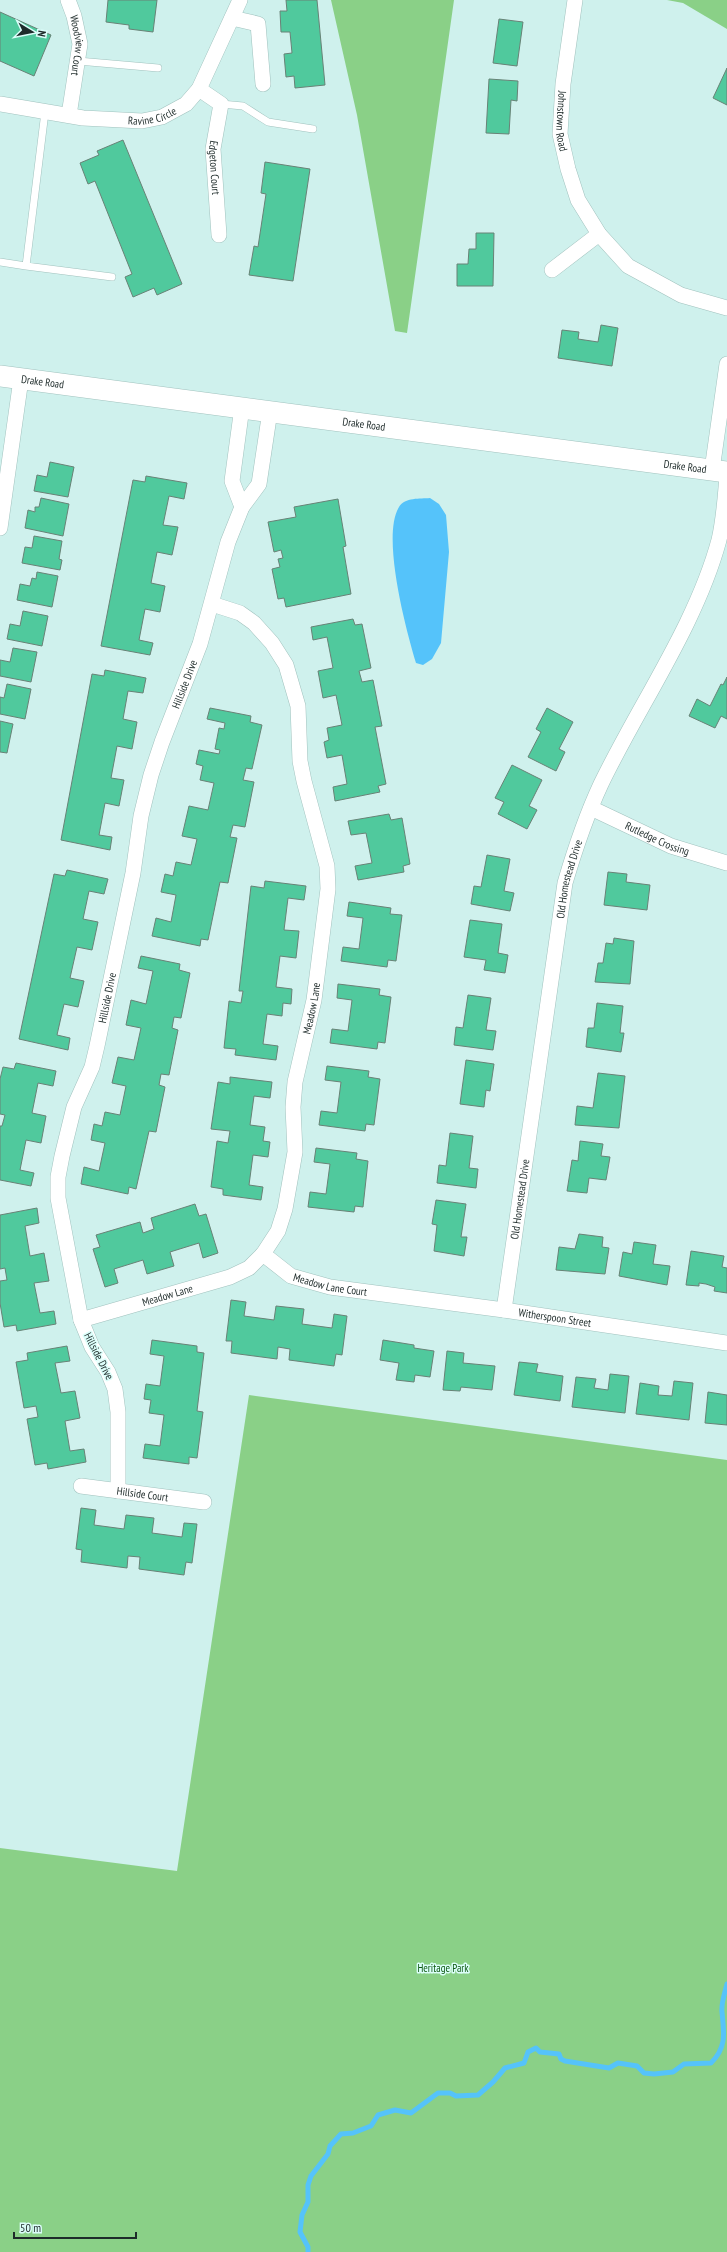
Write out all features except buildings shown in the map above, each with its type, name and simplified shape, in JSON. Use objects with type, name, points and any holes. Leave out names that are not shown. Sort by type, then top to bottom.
[{"type":"street","name":"Woodview Court","points":[[68,0],[74,16],[80,44],[69,115]]},
{"type":"street","name":"Ravine Circle","points":[[0,104],[69,115],[142,121],[162,117],[186,104],[199,89],[240,0]]},
{"type":"street","name":"Johnstown Road","points":[[575,0],[563,84],[560,134],[568,169],[578,200],[600,234],[628,266],[681,294],[727,308]]},
{"type":"street","points":[[232,18],[258,24],[263,84]]},
{"type":"street","points":[[199,89],[221,104]]},
{"type":"street","name":"Edgeton Court","points":[[219,235],[213,148],[221,104]]},
{"type":"street","points":[[552,270],[600,234]]},
{"type":"street","name":"Old Homestead Drive","points":[[504,1310],[565,884],[579,836],[601,784],[697,600],[719,538],[727,364]]},
{"type":"street","name":"Drake Road","points":[[0,376],[242,407],[722,473]]},
{"type":"street","points":[[0,528],[21,379]]},
{"type":"street","points":[[242,407],[232,481],[242,507]]},
{"type":"street","name":"Hillside Drive","points":[[118,1491],[118,1412],[115,1389],[108,1372],[92,1347],[81,1320],[58,1198],[58,1177],[74,1107],[92,1067],[97,1046],[133,874],[141,816],[151,775],[162,742],[200,644],[212,604],[218,575],[242,507],[259,484],[270,411]]},
{"type":"street","name":"Meadow Lane","points":[[81,1320],[230,1277],[249,1268],[263,1254],[278,1231],[285,1209],[294,1152],[293,1108],[295,1082],[314,1000],[328,889],[328,866],[304,781],[300,761],[298,706],[286,665],[272,643],[254,623],[240,613],[212,604]]},
{"type":"street","name":"Rutledge Crossing","points":[[591,808],[671,846],[727,863]]},
{"type":"street","name":"Meadow Lane Court","points":[[263,1254],[291,1276],[330,1287],[382,1295]]},
{"type":"street","name":"Witherspoon Street","points":[[382,1295],[504,1310],[727,1343]]},
{"type":"street","name":"Hillside Court","points":[[81,1486],[204,1502]]},
{"type":"lane","points":[[78,61],[158,68]]},
{"type":"lane","points":[[221,104],[243,106],[268,122],[313,129]]},
{"type":"lane","points":[[26,266],[45,112]]},
{"type":"lane","points":[[0,262],[112,277]]},
{"type":"green space","points":[[331,0],[454,0],[407,333],[395,331],[357,115]]},
{"type":"green space","points":[[667,0],[727,0],[727,29],[683,3]]},
{"type":"green space","name":"Heritage Park","points":[[249,1395],[727,1460],[727,2252],[0,2252],[0,1848],[177,1871]]},
{"type":"water","points":[[430,498],[439,504],[446,515],[449,552],[441,643],[432,659],[423,665],[416,663],[401,607],[394,560],[393,539],[394,521],[399,507],[409,500]]},
{"type":"waterway","points":[[308,2252],[308,2247],[300,2232],[302,2215],[308,2202],[308,2185],[311,2176],[328,2154],[330,2146],[341,2134],[353,2133],[371,2126],[378,2115],[395,2110],[411,2113],[438,2093],[450,2093],[456,2096],[478,2095],[493,2082],[505,2068],[524,2063],[528,2052],[536,2048],[540,2052],[559,2054],[561,2059],[565,2061],[609,2068],[618,2063],[637,2066],[644,2073],[654,2074],[673,2072],[684,2064],[711,2063],[720,2051],[722,2045],[724,2033],[722,2005],[727,1984]]}]
